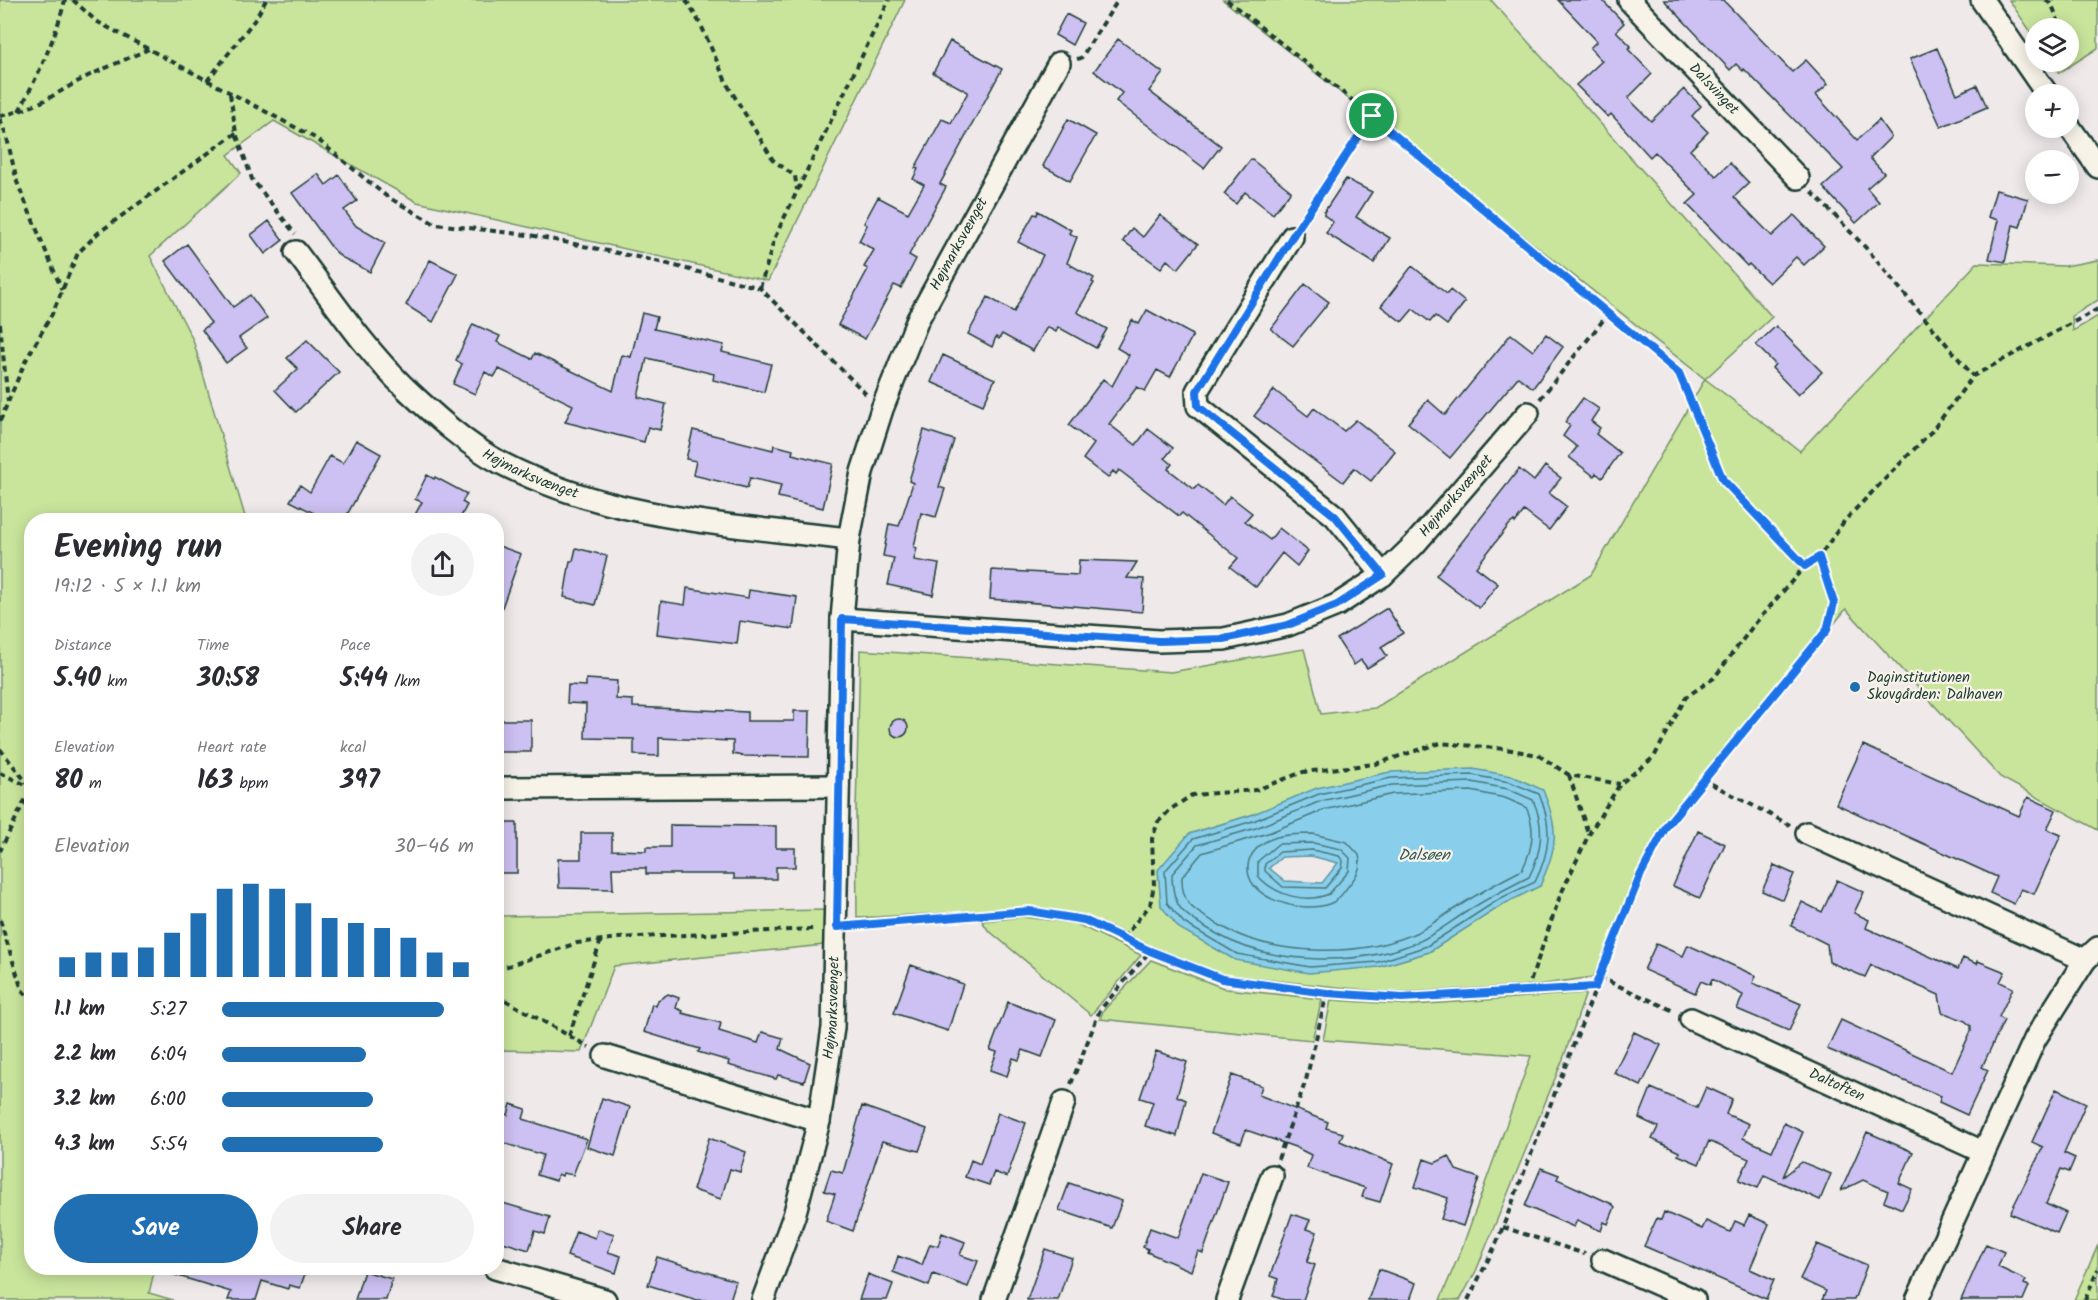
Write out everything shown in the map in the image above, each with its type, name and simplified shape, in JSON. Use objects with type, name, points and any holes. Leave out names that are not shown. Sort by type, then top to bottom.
[{"type":"street","name":"Dalsvinget","points":[[1629,0],[1798,178]]},
{"type":"street","points":[[1982,0],[2040,84]]},
{"type":"street","name":"Højmarksvænget","points":[[763,1300],[794,1216],[819,1121],[834,1028],[842,619],[849,539],[862,472],[882,409],[918,319],[1059,63]]},
{"type":"street","points":[[2077,138],[2098,167]]},
{"type":"street","points":[[1292,237],[1197,391],[1198,406],[1335,516],[1383,575]]},
{"type":"street","name":"Højmarksvænget","points":[[296,252],[368,346],[403,386],[445,424],[499,462],[545,483],[600,502],[660,516],[849,539]]},
{"type":"street","name":"Højmarksvænget","points":[[842,619],[1159,641],[1224,639],[1288,625],[1337,605],[1383,575],[1414,545],[1528,413]]},
{"type":"street","points":[[504,788],[838,786]]},
{"type":"street","points":[[1807,833],[2092,954],[2035,1040],[1917,1300]]},
{"type":"street","name":"Daltoften","points":[[1691,1018],[1983,1152]]},
{"type":"street","points":[[605,1056],[819,1121]]},
{"type":"street","points":[[994,1300],[1064,1102]]},
{"type":"street","points":[[1227,1300],[1272,1176]]},
{"type":"street","points":[[1603,1260],[1694,1300]]},
{"type":"street","points":[[504,1271],[605,1300]]},
{"type":"path","points":[[19,112],[44,64],[65,0]]},
{"type":"path","points":[[73,0],[96,21],[151,48],[207,81],[317,139],[386,196],[435,225],[535,236],[656,261],[760,288],[882,409]]},
{"type":"path","points":[[207,81],[266,0]]},
{"type":"path","points":[[686,0],[701,25],[727,84],[773,160],[795,176],[797,190]]},
{"type":"path","points":[[760,288],[775,237],[889,0]]},
{"type":"path","points":[[1059,63],[1081,58],[1118,0]]},
{"type":"path","points":[[1227,0],[1372,116],[1679,373],[1723,480],[1805,566]]},
{"type":"path","points":[[2046,0],[2052,5],[2057,18]]},
{"type":"path","points":[[62,290],[17,182],[0,117],[53,98],[89,76],[151,48]]},
{"type":"path","points":[[229,93],[236,132],[252,179],[296,235],[296,252]]},
{"type":"path","points":[[1292,237],[1372,116]]},
{"type":"path","points":[[0,421],[9,405],[25,362],[52,314],[78,253],[98,233],[236,132]]},
{"type":"path","points":[[1798,178],[1866,248],[1916,312],[1973,376]]},
{"type":"path","points":[[1527,991],[1560,896],[1588,834],[1620,784],[1654,757],[1686,697],[1714,678],[1753,627],[1805,566],[1819,557],[1845,520],[1932,431],[1973,376],[2098,309]]},
{"type":"path","points":[[1528,413],[1609,313]]},
{"type":"path","points":[[0,324],[9,405]]},
{"type":"path","points":[[1468,1300],[1503,1227],[1641,874],[1667,825],[1702,779],[1827,630],[1834,603],[1819,557]]},
{"type":"path","points":[[1123,939],[1150,905],[1154,885],[1152,839],[1158,822],[1171,809],[1192,795],[1256,790],[1303,772],[1375,764],[1440,742],[1538,755],[1569,775],[1620,784]]},
{"type":"path","points":[[0,750],[24,779]]},
{"type":"path","points":[[0,773],[24,785]]},
{"type":"path","points":[[1569,775],[1588,834]]},
{"type":"path","points":[[1702,779],[1807,833]]},
{"type":"path","points":[[0,851],[24,802]]},
{"type":"path","points":[[504,967],[577,943],[601,940],[837,927],[1029,911],[1084,920],[1150,951],[1222,979],[1327,993],[1402,998],[1595,987]]},
{"type":"path","points":[[0,920],[24,992]]},
{"type":"path","points":[[569,1036],[601,940]]},
{"type":"path","points":[[1064,1102],[1101,1010],[1150,951]]},
{"type":"path","points":[[1599,977],[1691,1018]]},
{"type":"path","points":[[1272,1176],[1306,1080],[1327,993]]},
{"type":"path","points":[[504,999],[605,1056]]},
{"type":"path","points":[[1503,1227],[1603,1260]]},
{"type":"path","points":[[2084,1300],[2098,1269]]},
{"type":"green space","points":[[0,0],[905,0],[768,281],[417,202],[274,121],[228,155],[241,173],[150,256],[193,340],[244,513],[24,513],[24,1275],[153,1275],[149,1293],[173,1300],[0,1300]]},
{"type":"green space","points":[[1223,0],[1491,0],[1772,317],[1705,379]]},
{"type":"green space","points":[[2009,0],[2098,0],[2098,48],[2079,60],[2079,18],[2025,18],[2025,23]]},
{"type":"green space","points":[[2098,260],[2098,300],[2072,316],[2073,331],[2098,316],[2098,830],[2000,777],[1846,609],[1665,831],[1593,977],[1537,985],[1394,993],[1223,975],[1152,947],[1102,923],[1040,908],[857,918],[856,811],[860,650],[1171,672],[1304,649],[1321,714],[1375,708],[1591,575],[1705,379],[1800,451],[1977,263],[2065,266]],"holes":[[[1251,815],[1540,886],[1504,903],[1429,952],[1379,967],[1189,834]]]},
{"type":"green space","points":[[826,910],[824,945],[614,966],[581,1052],[504,1050],[504,916]]},
{"type":"green space","points":[[1023,917],[1075,923],[1141,955],[1091,1015],[988,930],[982,921]]},
{"type":"green space","points":[[1151,960],[1226,989],[1322,999],[1312,1040],[1100,1019],[1103,1011]]},
{"type":"green space","points":[[1586,993],[1563,1059],[1476,1271],[1460,1300],[1440,1300],[1462,1248],[1531,1056],[1323,1040],[1331,1000],[1412,1005]]},
{"type":"green space","points":[[2098,1245],[2098,1300],[2074,1300]]},
{"type":"water","name":"Dalsøen","points":[[1473,769],[1512,776],[1543,790],[1552,817],[1554,839],[1550,860],[1540,886],[1504,904],[1429,952],[1379,967],[1309,973],[1235,960],[1179,928],[1161,906],[1158,870],[1189,834],[1251,815],[1317,788],[1390,772]],"holes":[[[1311,856],[1338,863],[1322,883],[1285,881],[1269,868],[1282,857]]]},
{"type":"building","points":[[1558,0],[1602,0],[1624,23],[1616,31],[1631,46],[1628,49],[1652,74],[1628,98],[1651,121],[1684,89],[1701,106],[1692,116],[1708,132],[1690,150],[1716,176],[1730,163],[1749,183],[1734,197],[1772,236],[1794,215],[1824,246],[1804,265],[1796,257],[1769,283],[1749,264],[1747,266],[1687,204],[1697,195],[1655,152],[1650,157],[1611,114],[1608,117],[1576,85],[1602,61],[1590,48],[1597,41]]},
{"type":"building","points":[[1664,0],[1723,0],[1792,72],[1806,60],[1828,84],[1816,95],[1857,140],[1879,120],[1891,137],[1870,158],[1884,173],[1867,188],[1879,202],[1856,223],[1823,187],[1843,169],[1744,69],[1743,71],[1736,64],[1730,70]]},
{"type":"building","points":[[1066,14],[1083,23],[1072,45],[1055,35]]},
{"type":"building","points":[[1118,39],[1163,73],[1149,91],[1221,146],[1204,168],[1116,101],[1122,93],[1094,71]]},
{"type":"building","points":[[950,41],[1002,69],[940,184],[946,187],[909,255],[916,259],[901,288],[894,285],[865,339],[838,325],[868,269],[864,267],[874,250],[859,241],[867,225],[864,223],[878,197],[908,213],[924,185],[913,179],[918,169],[915,168],[942,119],[951,123],[968,92],[933,73]]},
{"type":"building","points":[[1937,48],[1957,94],[1977,85],[1987,107],[1941,127],[1910,59]]},
{"type":"building","points":[[1068,119],[1096,135],[1070,181],[1043,166]]},
{"type":"building","points":[[1251,159],[1291,191],[1273,214],[1245,192],[1236,204],[1224,194]]},
{"type":"building","points":[[318,174],[326,185],[339,175],[357,201],[344,210],[356,226],[385,243],[370,272],[341,257],[332,248],[292,193]]},
{"type":"building","points":[[1346,179],[1372,192],[1356,217],[1390,238],[1374,263],[1326,233],[1333,222],[1324,215],[1324,212]]},
{"type":"building","points":[[1996,190],[2025,198],[2027,204],[2020,227],[2013,225],[2005,262],[1989,259],[1998,220],[1988,217]]},
{"type":"building","points":[[1038,211],[1071,230],[1069,233],[1077,237],[1067,263],[1094,278],[1092,282],[1094,283],[1077,312],[1107,329],[1096,348],[1058,327],[1056,332],[1047,327],[1033,351],[1002,334],[999,339],[996,337],[992,347],[968,334],[988,297],[1014,312],[1043,255],[1018,242]]},
{"type":"building","points":[[1160,215],[1198,244],[1178,269],[1167,260],[1161,268],[1123,241],[1132,228],[1143,237]]},
{"type":"building","points":[[269,221],[283,240],[265,254],[251,235]]},
{"type":"building","points":[[187,244],[233,307],[250,295],[267,318],[239,338],[247,348],[226,363],[202,330],[211,323],[165,261]]},
{"type":"building","points":[[430,260],[458,274],[433,322],[406,305]]},
{"type":"building","points":[[1412,266],[1447,294],[1450,290],[1465,302],[1447,325],[1435,316],[1430,322],[1413,309],[1402,322],[1381,306]]},
{"type":"building","points":[[1305,284],[1329,302],[1293,346],[1271,329]]},
{"type":"building","points":[[1147,310],[1193,335],[1170,377],[1157,370],[1145,391],[1137,387],[1109,424],[1136,445],[1148,429],[1173,448],[1165,458],[1172,464],[1168,469],[1194,489],[1198,485],[1223,505],[1230,496],[1252,513],[1245,521],[1270,540],[1279,528],[1308,551],[1297,566],[1282,553],[1256,587],[1230,567],[1238,558],[1182,513],[1179,516],[1119,470],[1116,474],[1113,471],[1108,478],[1083,459],[1094,444],[1069,425],[1103,379],[1112,386],[1129,355],[1117,348],[1132,320],[1139,324]]},
{"type":"building","points":[[642,313],[657,317],[654,329],[724,345],[722,352],[771,364],[764,392],[713,380],[714,374],[647,358],[638,397],[666,404],[660,430],[648,427],[644,442],[565,422],[573,405],[499,369],[494,377],[485,372],[475,394],[453,384],[462,364],[456,360],[473,324],[500,336],[497,342],[532,359],[535,353],[613,391],[622,355],[631,357]]},
{"type":"building","points":[[1776,326],[1822,372],[1798,395],[1772,368],[1775,364],[1756,345]]},
{"type":"building","points":[[1511,334],[1533,351],[1546,334],[1563,347],[1533,388],[1518,377],[1450,458],[1408,423],[1428,400],[1445,415]]},
{"type":"building","points":[[307,340],[339,372],[296,412],[275,390],[298,369],[287,358]]},
{"type":"building","points":[[943,355],[995,379],[983,405],[931,382]]},
{"type":"building","points":[[1274,390],[1308,416],[1314,408],[1344,431],[1356,420],[1395,451],[1371,481],[1354,468],[1343,482],[1254,416]]},
{"type":"building","points":[[1583,398],[1599,409],[1591,421],[1600,428],[1596,434],[1620,453],[1602,478],[1596,473],[1594,476],[1569,457],[1577,447],[1563,436],[1570,426],[1565,422]]},
{"type":"building","points":[[693,430],[773,450],[774,445],[793,450],[792,454],[833,464],[823,508],[778,497],[781,485],[750,478],[747,488],[693,475],[696,461],[686,459]]},
{"type":"building","points":[[924,430],[954,440],[939,487],[945,489],[936,517],[921,513],[914,547],[917,548],[914,560],[939,564],[933,595],[888,585],[894,558],[883,556],[889,524],[899,526],[913,483],[909,481]]},
{"type":"building","points":[[356,440],[381,454],[348,513],[314,513],[290,501],[300,485],[310,492],[330,456],[343,463]]},
{"type":"building","points":[[1545,466],[1561,478],[1549,493],[1567,507],[1549,530],[1524,511],[1515,523],[1514,521],[1509,525],[1476,567],[1498,584],[1479,608],[1436,575],[1519,469],[1534,481]]},
{"type":"building","points":[[427,475],[467,494],[462,502],[467,505],[463,513],[416,513],[422,502],[415,499]]},
{"type":"building","points":[[504,548],[521,554],[504,602]]},
{"type":"building","points":[[576,548],[607,556],[595,605],[564,597],[570,561],[573,561]]},
{"type":"building","points":[[1079,560],[1137,562],[1127,578],[1144,579],[1142,612],[990,599],[992,570],[1078,575]]},
{"type":"building","points":[[687,588],[748,598],[749,590],[797,597],[793,629],[740,621],[737,644],[657,634],[661,601],[685,605]]},
{"type":"building","points":[[1387,608],[1403,633],[1381,647],[1387,656],[1367,668],[1361,660],[1354,665],[1337,639]]},
{"type":"building","points":[[586,679],[617,681],[616,699],[633,700],[633,707],[747,712],[747,721],[794,721],[794,711],[810,711],[809,757],[744,756],[733,754],[733,741],[659,738],[659,756],[634,755],[634,739],[585,738],[586,704],[567,703],[568,685],[586,686]]},
{"type":"building","points":[[899,719],[905,722],[908,728],[905,734],[899,737],[893,734],[890,728],[893,722]]},
{"type":"building","points":[[504,720],[531,720],[531,752],[504,752]]},
{"type":"building","points":[[1863,745],[2019,816],[2028,797],[2056,810],[2047,829],[2061,835],[2034,894],[2021,889],[2014,904],[1990,893],[1997,877],[1836,804]]},
{"type":"building","points":[[504,823],[517,823],[517,873],[504,873]]},
{"type":"building","points":[[670,825],[776,826],[776,848],[795,848],[795,867],[776,867],[776,879],[734,879],[734,874],[646,874],[646,868],[612,868],[613,889],[559,888],[558,859],[581,859],[581,833],[612,833],[612,850],[646,851],[646,847],[670,847]]},
{"type":"building","points":[[1698,831],[1725,844],[1700,898],[1673,886]]},
{"type":"building","points":[[1774,865],[1794,874],[1783,900],[1762,891]]},
{"type":"building","points":[[1837,880],[1864,892],[1854,913],[1869,920],[1866,928],[1958,969],[1963,958],[1977,964],[1978,961],[2005,972],[2000,982],[2013,988],[1999,1017],[2004,1020],[1982,1067],[1988,1070],[1967,1115],[1939,1102],[1941,1096],[1827,1049],[1841,1020],[1952,1072],[1971,1031],[1971,1026],[1965,1021],[1942,1012],[1939,995],[1871,965],[1865,977],[1829,962],[1827,944],[1791,926],[1802,902],[1822,912]]},
{"type":"building","points":[[1656,944],[1683,956],[1688,945],[1756,976],[1753,983],[1801,1004],[1789,1031],[1737,1009],[1743,995],[1712,979],[1710,985],[1701,981],[1695,993],[1644,970]]},
{"type":"building","points":[[911,965],[963,984],[948,1031],[894,1013]]},
{"type":"building","points":[[668,994],[679,998],[676,1008],[683,1011],[682,1013],[721,1023],[719,1031],[758,1043],[762,1032],[783,1038],[780,1049],[810,1063],[804,1082],[778,1075],[776,1079],[728,1065],[729,1061],[698,1052],[700,1049],[644,1032],[652,1004],[656,1006],[658,1000]]},
{"type":"building","points":[[1008,1002],[1056,1020],[1042,1057],[1023,1050],[1019,1060],[1013,1058],[1007,1076],[990,1070],[997,1052],[990,1050]]},
{"type":"building","points":[[1634,1032],[1661,1045],[1641,1086],[1614,1073]]},
{"type":"building","points":[[1156,1051],[1187,1062],[1177,1096],[1186,1100],[1177,1136],[1145,1126],[1153,1102],[1140,1098]]},
{"type":"building","points":[[1232,1075],[1262,1086],[1259,1095],[1328,1122],[1326,1128],[1343,1133],[1340,1141],[1393,1164],[1380,1202],[1362,1197],[1365,1188],[1307,1168],[1311,1155],[1295,1147],[1246,1130],[1241,1143],[1211,1133]]},
{"type":"building","points":[[1706,1087],[1732,1099],[1726,1114],[1749,1124],[1743,1138],[1772,1151],[1784,1123],[1803,1132],[1783,1177],[1802,1162],[1831,1174],[1820,1200],[1764,1175],[1758,1188],[1739,1180],[1749,1159],[1709,1141],[1699,1164],[1678,1155],[1679,1152],[1652,1139],[1658,1127],[1639,1118],[1651,1088],[1697,1108]]},
{"type":"building","points":[[2056,1089],[2086,1103],[2064,1153],[2075,1158],[2069,1172],[2061,1169],[2046,1204],[2066,1213],[2057,1233],[2010,1213],[2043,1147],[2032,1142]]},
{"type":"building","points":[[602,1098],[630,1107],[615,1156],[587,1147]]},
{"type":"building","points":[[511,1104],[526,1109],[523,1119],[587,1139],[573,1175],[558,1174],[556,1181],[537,1175],[543,1155],[504,1143],[504,1114],[508,1115]]},
{"type":"building","points":[[862,1106],[927,1129],[919,1151],[882,1141],[853,1231],[826,1221],[835,1194],[824,1191],[831,1170],[843,1173]]},
{"type":"building","points":[[998,1113],[1026,1123],[1007,1177],[994,1172],[989,1185],[965,1177],[971,1160],[980,1164]]},
{"type":"building","points":[[1867,1132],[1913,1152],[1899,1183],[1912,1189],[1902,1209],[1884,1201],[1888,1191],[1863,1180],[1841,1191]]},
{"type":"building","points":[[709,1138],[746,1152],[740,1172],[730,1169],[721,1199],[693,1190]]},
{"type":"building","points":[[1449,1156],[1456,1170],[1479,1178],[1463,1226],[1441,1219],[1448,1198],[1415,1187],[1424,1159],[1435,1163]]},
{"type":"building","points":[[1541,1168],[1559,1175],[1557,1179],[1612,1204],[1615,1207],[1608,1224],[1604,1222],[1601,1231],[1577,1220],[1574,1227],[1525,1206]]},
{"type":"building","points":[[1201,1173],[1228,1182],[1203,1253],[1198,1251],[1191,1271],[1147,1252],[1148,1249],[1143,1247],[1150,1228],[1178,1238]]},
{"type":"building","points":[[1069,1183],[1122,1201],[1112,1228],[1059,1210]]},
{"type":"building","points":[[504,1203],[550,1217],[545,1234],[535,1231],[529,1250],[504,1242]]},
{"type":"building","points":[[1664,1212],[1702,1229],[1706,1221],[1730,1232],[1735,1221],[1744,1225],[1749,1215],[1769,1224],[1750,1269],[1774,1280],[1766,1299],[1644,1246],[1657,1218],[1661,1220]]},
{"type":"building","points":[[1292,1214],[1310,1220],[1306,1229],[1317,1232],[1307,1262],[1315,1265],[1303,1300],[1284,1300],[1273,1296],[1278,1279],[1270,1276]]},
{"type":"building","points":[[598,1229],[614,1234],[608,1252],[621,1256],[616,1273],[567,1256],[576,1231],[595,1238]]},
{"type":"building","points":[[942,1233],[965,1242],[960,1255],[978,1261],[968,1287],[933,1274],[929,1286],[893,1272],[898,1256],[922,1265],[930,1244],[938,1246]]},
{"type":"building","points":[[1817,1244],[1867,1265],[1854,1300],[1822,1300],[1826,1291],[1800,1279]]},
{"type":"building","points":[[1986,1244],[2004,1252],[1998,1267],[2026,1280],[2024,1284],[2029,1286],[2023,1300],[1961,1300]]},
{"type":"building","points":[[1045,1249],[1072,1258],[1058,1300],[1027,1300]]},
{"type":"building","points":[[657,1257],[736,1281],[730,1300],[697,1300],[648,1285]]},
{"type":"building","points":[[1379,1269],[1416,1283],[1410,1300],[1368,1300]]},
{"type":"building","points":[[868,1274],[893,1284],[887,1300],[859,1300]]},
{"type":"building","points":[[175,1275],[305,1275],[300,1288],[289,1285],[288,1289],[262,1281],[256,1300],[228,1300],[231,1292]]},
{"type":"building","points":[[363,1275],[378,1275],[392,1279],[386,1300],[355,1300]]},
{"type":"place","name":"Daginstitutionen Skovgården: Dalhaven","points":[[1855,687]]},
{"type":"route","points":[[1372,116],[1679,373],[1723,480],[1805,566],[1819,557],[1834,603],[1827,630],[1702,779],[1667,825],[1641,874],[1595,987],[1402,998],[1327,993],[1222,979],[1150,951],[1084,920],[1029,911],[837,927],[842,619],[1159,641],[1224,639],[1288,625],[1337,605],[1383,575],[1335,516],[1198,406],[1197,391],[1292,237],[1372,116]]}]
